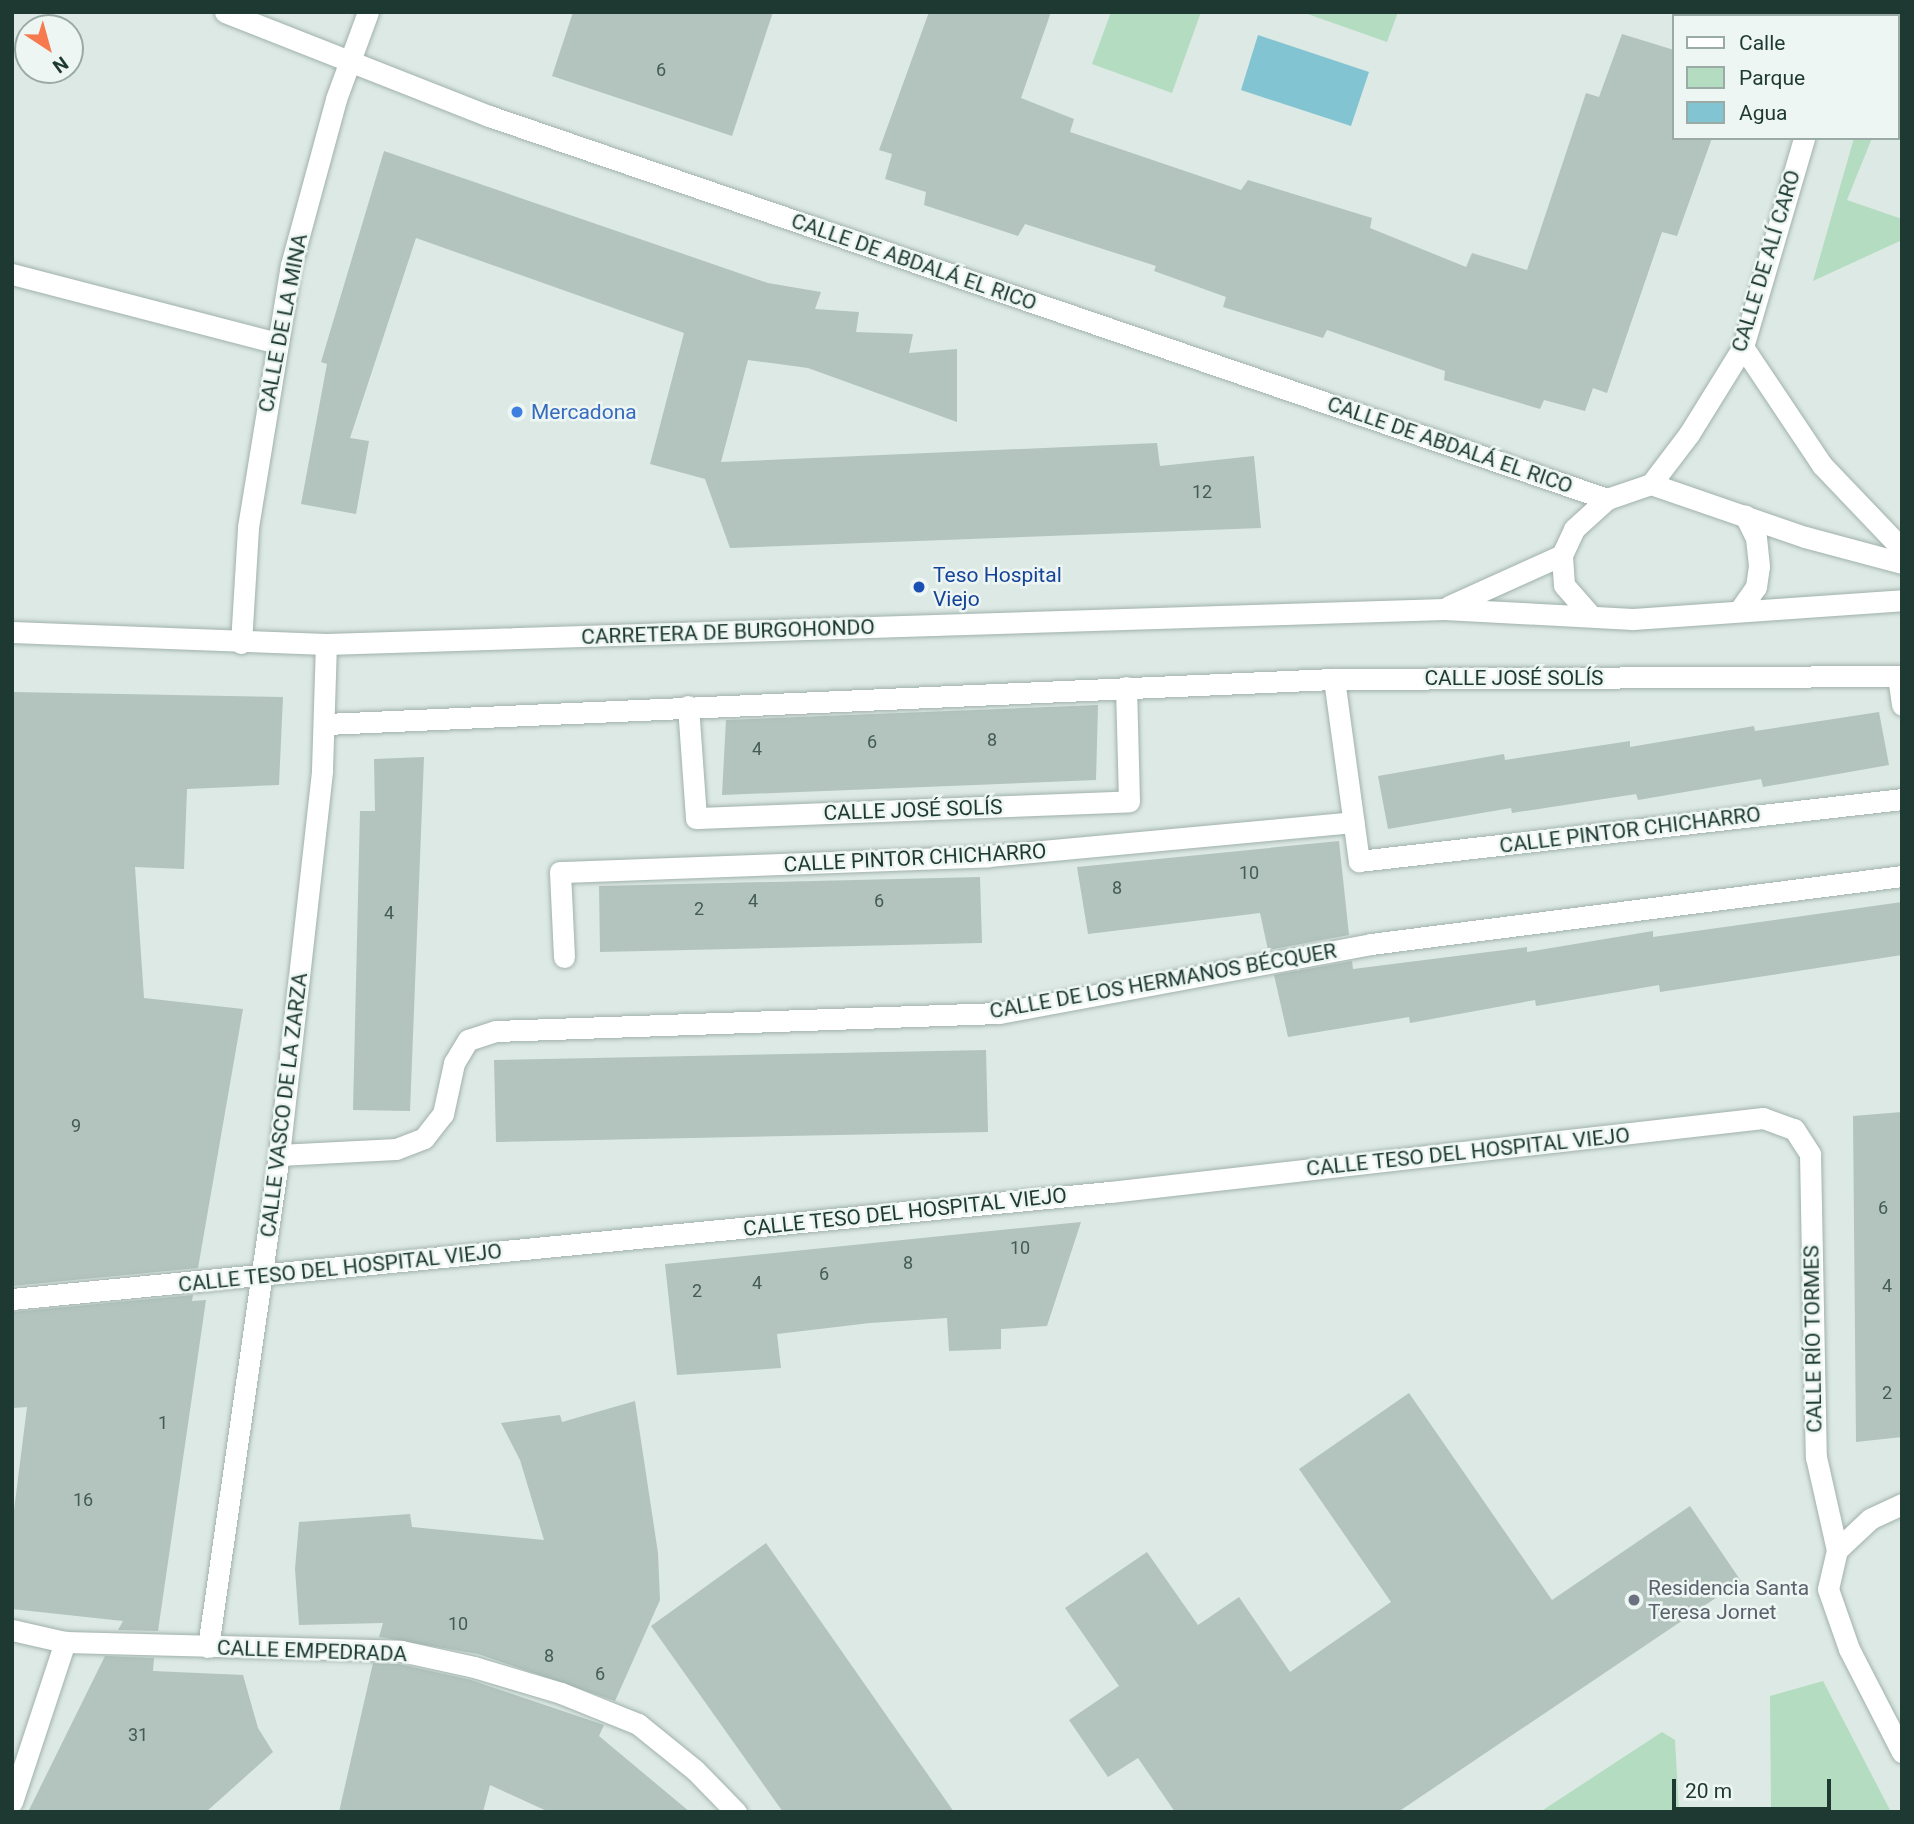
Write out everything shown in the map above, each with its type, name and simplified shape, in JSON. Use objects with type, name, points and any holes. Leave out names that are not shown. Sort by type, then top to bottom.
[{"type":"street","name":"CALLE DE ABDALÁ EL RICO","points":[[225,12],[502,120],[1607,499]]},
{"type":"street","name":"CALLE DE LA MINA","points":[[242,643],[248,527],[291,265],[349,61],[368,12]]},
{"type":"street","name":"CALLE DE ALÍ CARO","points":[[1651,484],[1689,434],[1742,346],[1803,140]]},
{"type":"street","points":[[12,274],[277,343]]},
{"type":"street","points":[[1742,346],[1822,465],[1902,549]]},
{"type":"street","points":[[1902,563],[1805,537],[1651,484],[1607,499],[1574,529],[1562,555],[1564,585],[1591,616],[1633,619],[1902,600]]},
{"type":"street","points":[[1739,611],[1756,587],[1759,566],[1756,538],[1745,515]]},
{"type":"street","name":"CARRETERA DE BURGOHONDO","points":[[1444,608],[1562,555]]},
{"type":"street","name":"CARRETERA DE BURGOHONDO","points":[[12,632],[242,643],[326,644],[1444,608],[1591,616]]},
{"type":"street","name":"CALLE VASCO DE LA ZARZA","points":[[208,1647],[264,1277],[279,1155],[326,724],[326,644]]},
{"type":"street","points":[[1900,676],[1902,705]]},
{"type":"street","name":"CALLE JOSÉ SOLÍS","points":[[326,724],[1334,679],[1900,676]]},
{"type":"street","points":[[1334,679],[1353,822]]},
{"type":"street","name":"CALLE JOSÉ SOLÍS","points":[[688,706],[696,818],[1118,802],[1129,801],[1126,687]]},
{"type":"street","name":"CALLE PINTOR CHICHARRO","points":[[564,957],[560,872],[988,856],[1353,822],[1359,861],[1902,799]]},
{"type":"street","name":"CALLE DE LOS HERMANOS BÉCQUER","points":[[279,1155],[396,1149],[424,1138],[443,1114],[454,1062],[468,1040],[496,1031],[999,1013],[1371,944],[1902,876]]},
{"type":"street","name":"CALLE TESO DEL HOSPITAL VIEJO","points":[[12,1298],[264,1277],[1110,1192],[1763,1118],[1794,1129]]},
{"type":"street","name":"CALLE RÍO TORMES","points":[[1794,1129],[1810,1154],[1816,1457],[1837,1550]]},
{"type":"street","points":[[1902,1504],[1870,1519],[1837,1550],[1828,1590],[1849,1649],[1902,1752]]},
{"type":"street","name":"CALLE EMPEDRADA","points":[[12,1630],[65,1642],[401,1651],[561,1693],[638,1724],[695,1770],[736,1812]]},
{"type":"street","points":[[12,1802],[65,1642]]},
{"type":"green space","points":[[1111,12],[1201,12],[1172,93],[1092,64]]},
{"type":"green space","points":[[1302,12],[1398,12],[1387,42]]},
{"type":"green space","points":[[1853,140],[1871,140],[1847,200],[1902,219],[1902,240],[1813,281]]},
{"type":"green space","points":[[1823,1681],[1891,1812],[1771,1812],[1770,1696]]},
{"type":"green space","points":[[1662,1732],[1675,1740],[1679,1812],[1540,1812]]},
{"type":"water","points":[[1258,35],[1369,72],[1351,126],[1241,90]]},
{"type":"building","points":[[573,12],[773,12],[732,136],[552,76]]},
{"type":"building","points":[[929,12],[1051,12],[1021,98],[1074,119],[1070,132],[1241,190],[1248,180],[1372,218],[1370,228],[1466,267],[1472,253],[1527,270],[1586,93],[1599,97],[1622,34],[1672,49],[1672,140],[1711,140],[1677,236],[1662,232],[1607,393],[1593,388],[1585,411],[1544,400],[1540,409],[1444,380],[1445,371],[1327,330],[1323,338],[1223,307],[1226,297],[1154,271],[1156,266],[1025,224],[1018,236],[924,205],[926,192],[885,179],[892,154],[879,150]]},
{"type":"building","points":[[384,151],[768,283],[821,292],[815,309],[859,312],[856,332],[913,334],[909,353],[957,349],[957,422],[808,368],[748,360],[721,462],[1157,443],[1160,466],[1254,456],[1261,528],[730,548],[705,479],[650,464],[684,333],[416,238],[350,438],[369,441],[356,514],[301,504],[327,364],[321,362]]},
{"type":"building","points":[[12,692],[283,697],[279,785],[187,789],[184,869],[135,867],[144,998],[243,1009],[198,1268],[12,1286]]},
{"type":"building","points":[[1098,705],[1096,780],[722,795],[726,720]]},
{"type":"building","points":[[1879,712],[1889,765],[1763,787],[1761,779],[1638,800],[1636,794],[1512,813],[1511,808],[1388,829],[1378,776],[1504,754],[1505,760],[1630,741],[1630,747],[1754,726],[1755,731]]},
{"type":"building","points":[[424,757],[410,1111],[353,1110],[360,811],[375,811],[374,759]]},
{"type":"building","points":[[1339,841],[1349,935],[1268,950],[1260,913],[1088,934],[1077,867]]},
{"type":"building","points":[[980,877],[982,943],[600,952],[599,886]]},
{"type":"building","points":[[1902,902],[1902,955],[1660,992],[1659,985],[1536,1006],[1535,1000],[1410,1023],[1409,1017],[1288,1037],[1274,975],[1352,961],[1353,969],[1527,947],[1527,952],[1653,931],[1653,937]]},
{"type":"building","points":[[986,1050],[988,1132],[496,1142],[494,1060]]},
{"type":"building","points":[[1902,1112],[1902,1437],[1856,1442],[1853,1116]]},
{"type":"building","points":[[1081,1222],[1047,1326],[1001,1329],[1001,1349],[949,1351],[947,1318],[870,1323],[777,1334],[781,1368],[677,1375],[665,1264]]},
{"type":"building","points":[[193,1295],[192,1301],[206,1300],[158,1631],[118,1630],[123,1621],[12,1609],[12,1526],[27,1407],[12,1408],[12,1312]]},
{"type":"building","name":"Residencia Santa Teresa Jornet","points":[[1409,1393],[1552,1600],[1690,1506],[1741,1581],[1398,1812],[1175,1812],[1138,1758],[1108,1777],[1069,1720],[1119,1686],[1065,1608],[1147,1552],[1198,1625],[1239,1597],[1290,1672],[1391,1602],[1299,1469]]},
{"type":"building","points":[[635,1401],[658,1553],[660,1600],[615,1701],[478,1654],[379,1637],[383,1623],[299,1625],[295,1569],[299,1522],[410,1514],[412,1527],[544,1540],[520,1460],[501,1423],[560,1415],[562,1422]]},
{"type":"building","points":[[766,1543],[954,1812],[783,1812],[651,1626]]},
{"type":"building","points":[[105,1656],[154,1658],[153,1671],[243,1675],[258,1728],[273,1752],[206,1812],[28,1812]]},
{"type":"building","points":[[373,1663],[399,1664],[471,1680],[604,1725],[599,1736],[690,1812],[549,1812],[490,1785],[483,1812],[339,1812]]},
{"type":"place","name":"Mercadona","points":[[517,412]]},
{"type":"place","name":"Teso Hospital Viejo","points":[[919,587]]},
{"type":"place","name":"Residencia Santa Teresa Jornet","points":[[1634,1600]]}]
